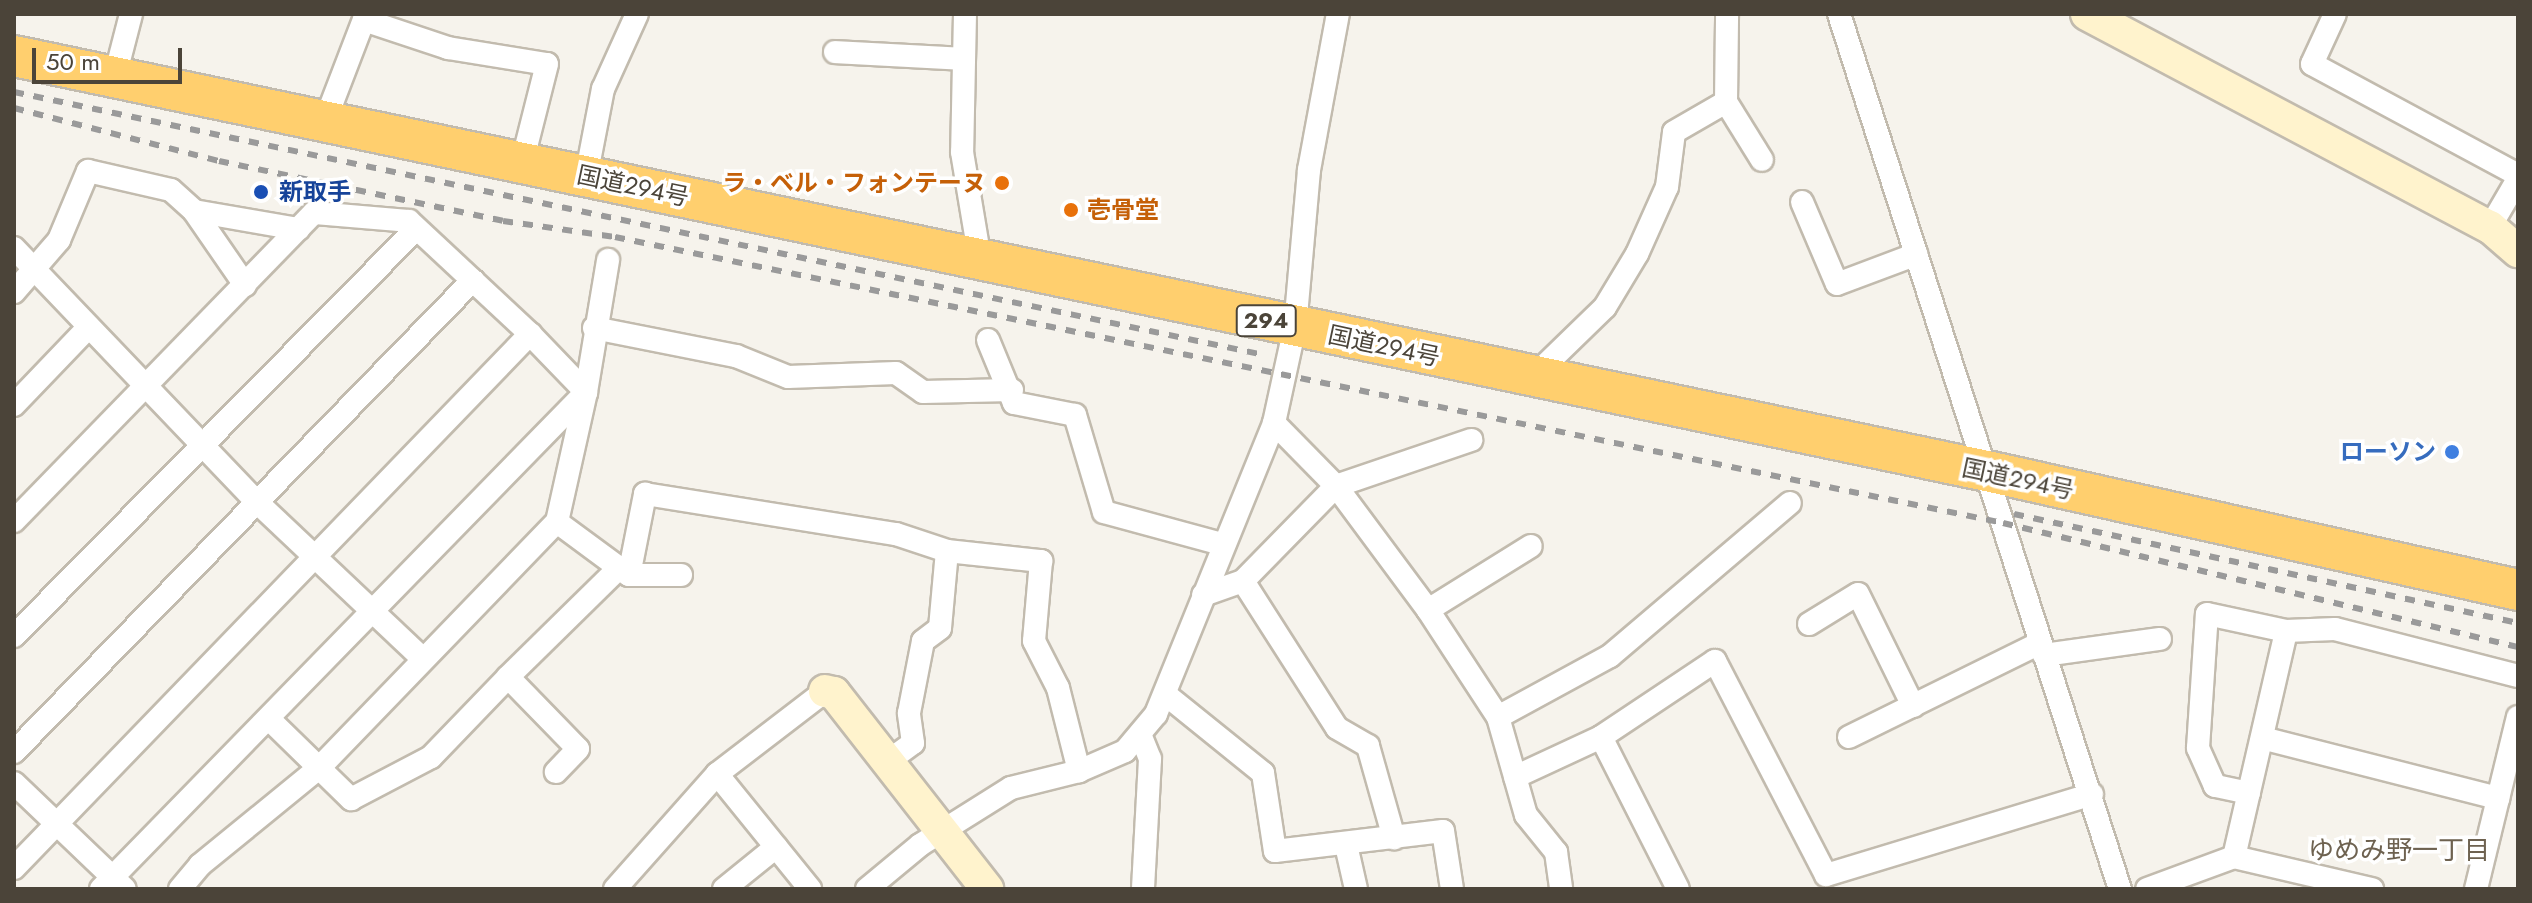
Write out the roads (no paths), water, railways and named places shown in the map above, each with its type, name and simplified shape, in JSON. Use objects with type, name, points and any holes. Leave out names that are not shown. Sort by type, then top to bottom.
[{"type":"highway","name":"国道294号","points":[[14,56],[1987,471],[2518,590]]},
{"type":"street","points":[[115,76],[131,14]]},
{"type":"street","points":[[586,177],[603,89],[637,14]]},
{"type":"street","points":[[965,14],[962,152],[980,259]]},
{"type":"street","points":[[867,889],[940,833],[1019,784],[1079,771],[1125,751],[1140,734],[1165,694],[1222,544],[1274,423],[1295,327],[1309,170],[1338,14]]},
{"type":"street","points":[[1727,14],[1726,102],[1762,160]]},
{"type":"street","points":[[1839,14],[2120,889]]},
{"type":"street","points":[[2087,14],[2490,227],[2518,251]]},
{"type":"street","points":[[2335,14],[2312,64],[2518,177],[2490,227]]},
{"type":"street","points":[[325,121],[365,17],[448,48],[547,64],[522,163]]},
{"type":"street","points":[[835,52],[964,59]]},
{"type":"street","points":[[1533,377],[1605,307],[1637,254],[1667,187],[1674,132],[1726,102]]},
{"type":"street","points":[[14,292],[59,240],[88,171],[171,190],[194,211],[245,285]]},
{"type":"street","points":[[1802,202],[1837,284],[1917,254]]},
{"type":"street","points":[[194,211],[298,229]]},
{"type":"street","points":[[14,521],[314,213],[409,221],[530,334],[586,392]]},
{"type":"street","points":[[14,636],[417,228]]},
{"type":"street","points":[[14,248],[87,329],[258,503],[423,659]]},
{"type":"street","points":[[180,889],[200,865],[320,767],[557,522],[586,392],[594,328],[608,260]]},
{"type":"street","points":[[14,752],[473,280]]},
{"type":"street","points":[[594,328],[736,356],[788,377],[896,373],[923,392],[1012,390]]},
{"type":"street","points":[[14,405],[87,329]]},
{"type":"street","points":[[14,868],[530,334]]},
{"type":"street","points":[[988,340],[1012,390],[1014,403],[1075,415],[1104,512],[1222,544]]},
{"type":"street","points":[[14,783],[57,822],[112,885],[371,611],[586,392]]},
{"type":"street","points":[[1274,423],[1336,486],[1428,610],[1498,717],[1526,815],[1556,852],[1561,889]]},
{"type":"street","points":[[1203,595],[1243,581],[1336,486],[1471,440]]},
{"type":"street","points":[[269,719],[351,799],[431,757],[508,677],[624,572],[645,494],[896,534],[947,551],[1041,561],[1034,641],[1058,688],[1079,771]]},
{"type":"street","points":[[1498,717],[1610,656],[1790,503]]},
{"type":"street","points":[[557,522],[624,572],[681,575]]},
{"type":"street","points":[[1428,610],[1531,546]]},
{"type":"street","points":[[887,762],[913,743],[909,713],[923,641],[940,628],[947,551]]},
{"type":"street","points":[[1243,581],[1337,728],[1368,746],[1394,838]]},
{"type":"street","points":[[1809,624],[1858,594],[1913,706]]},
{"type":"street","points":[[2249,793],[2215,786],[2198,748],[2207,614],[2286,631],[2335,629],[2518,676]]},
{"type":"street","points":[[2234,857],[2286,631]]},
{"type":"street","points":[[1849,737],[2042,649],[2160,639]]},
{"type":"street","points":[[1515,777],[1601,737],[1715,661],[1828,882],[2092,794]]},
{"type":"street","points":[[508,677],[578,749],[556,772]]},
{"type":"street","points":[[615,889],[717,774],[825,691],[834,693],[940,833],[987,889]]},
{"type":"street","points":[[1165,694],[1263,773],[1275,851],[1346,845],[1443,831],[1452,889]]},
{"type":"street","points":[[2476,889],[2518,717]]},
{"type":"street","points":[[1140,734],[1150,759],[1143,889]]},
{"type":"street","points":[[1601,737],[1678,889]]},
{"type":"street","points":[[2262,738],[2498,798]]},
{"type":"street","points":[[717,774],[810,889]]},
{"type":"street","points":[[1346,845],[1356,889]]},
{"type":"street","points":[[724,889],[776,847]]},
{"type":"street","points":[[2147,889],[2234,857],[2372,889]]},
{"type":"railway","points":[[14,92],[1259,354]]},
{"type":"railway","points":[[14,108],[219,161],[503,221],[615,237],[2003,523],[2518,647]]},
{"type":"railway","points":[[2014,514],[2518,623]]},
{"type":"place","name":"ラ・ベル・フォンテーヌ","points":[[1002,183]]},
{"type":"place","name":"新取手","points":[[261,192]]},
{"type":"place","name":"壱骨堂","points":[[1071,210]]},
{"type":"place","name":"ローソン","points":[[2452,452]]},
{"type":"district","name":"ゆめみ野一丁目","points":[[2399,851]]}]
